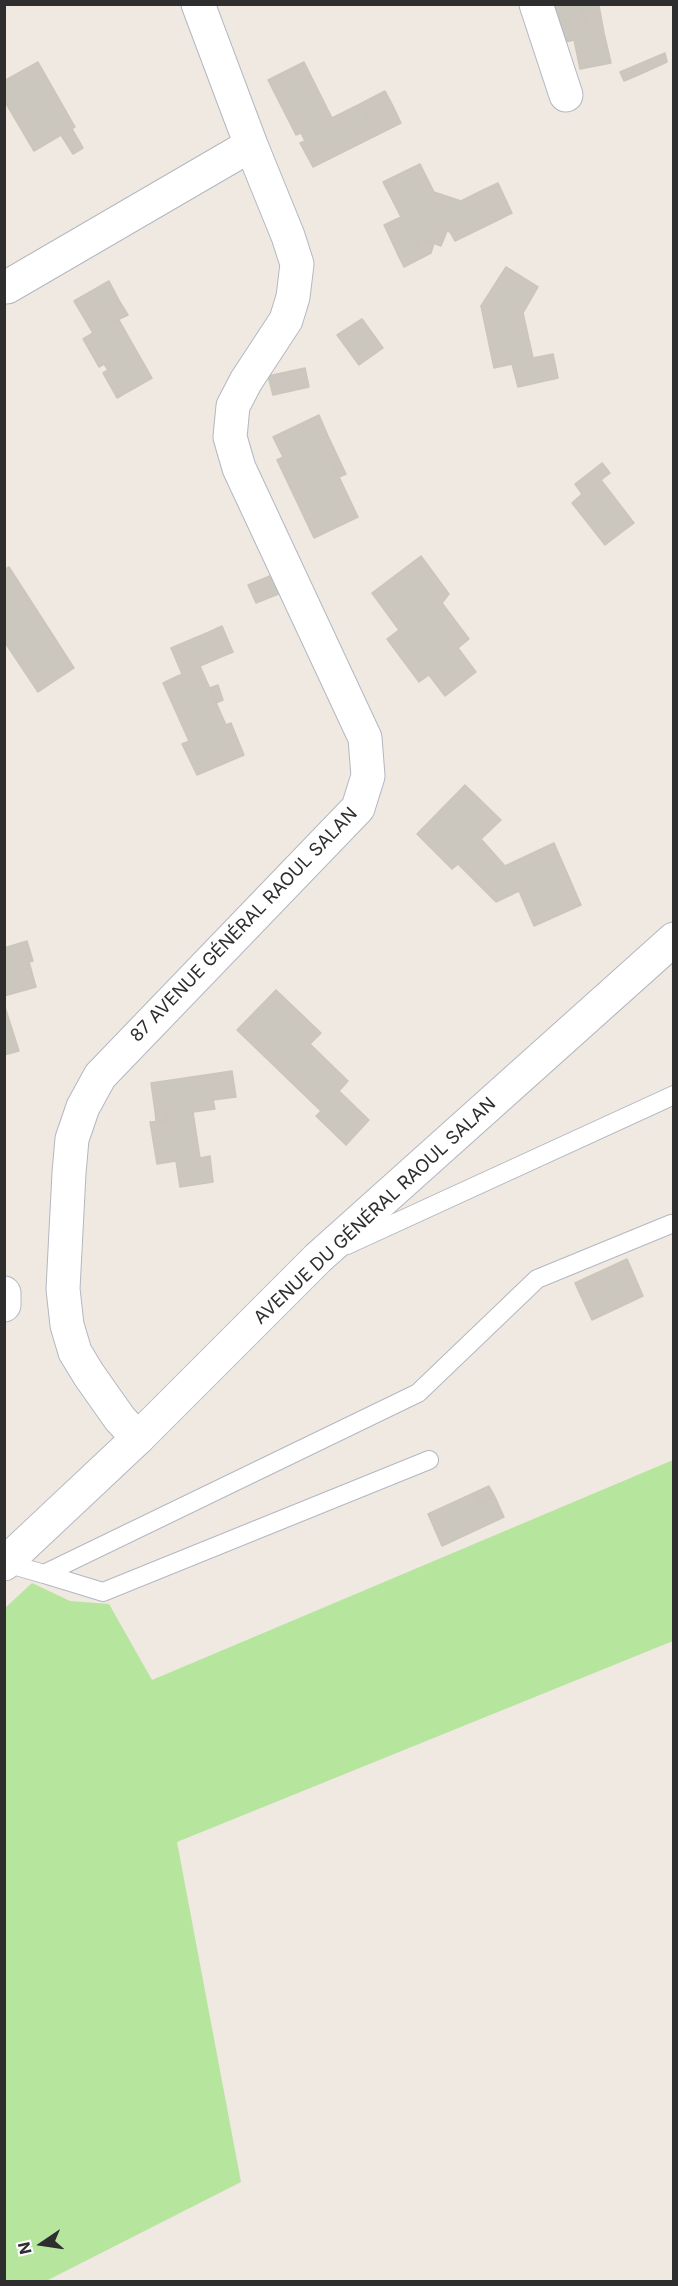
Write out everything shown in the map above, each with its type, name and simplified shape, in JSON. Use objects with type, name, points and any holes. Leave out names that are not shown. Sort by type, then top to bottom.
[{"type":"street","name":"87 AVENUE GÉNÉRAL RAOUL SALAN","points":[[138,1438],[120,1419],[89,1375],[75,1352],[67,1325],[63,1289],[69,1173],[72,1139],[79,1118],[100,1076],[358,808],[368,776],[365,738],[239,468],[230,437],[233,406],[246,381],[286,320],[293,297],[297,264],[198,4]]},
{"type":"street","points":[[536,4],[566,95]]},
{"type":"street","points":[[7,287],[250,145]]},
{"type":"street","name":"AVENUE DU GÉNÉRAL RAOUL SALAN","points":[[5,1564],[138,1438],[318,1258],[674,939]]},
{"type":"street","points":[[4,1293],[4,1305]]},
{"type":"lane","points":[[318,1258],[674,1095]]},
{"type":"lane","points":[[44,1574],[418,1393],[537,1279],[671,1224]]},
{"type":"lane","points":[[5,1564],[103,1592],[429,1460]]},
{"type":"green space","points":[[673,1460],[673,1641],[177,1842],[241,2182],[46,2281],[5,2281],[5,1608],[32,1583],[70,1601],[109,1604],[152,1680]]},
{"type":"building","points":[[549,4],[586,4],[587,9],[582,10],[588,36],[604,33],[611,63],[580,69],[574,40],[557,44]]},
{"type":"building","points":[[586,4],[603,4],[599,6],[604,33],[588,36],[582,10],[587,9]]},
{"type":"building","points":[[665,53],[667,62],[636,76],[632,67]]},
{"type":"building","points":[[38,62],[75,127],[72,129],[83,148],[73,154],[61,135],[34,151],[4,100],[4,81]]},
{"type":"building","points":[[304,62],[332,118],[360,104],[367,119],[393,106],[401,123],[313,167],[300,143],[305,141],[301,133],[296,135],[268,80]]},
{"type":"building","points":[[632,67],[636,76],[624,81],[620,72]]},
{"type":"building","points":[[385,91],[393,106],[367,119],[360,104]]},
{"type":"building","points":[[420,164],[434,192],[461,201],[481,191],[496,221],[455,241],[447,231],[441,246],[419,238],[416,249],[399,257],[384,225],[401,217],[383,182]]},
{"type":"building","points":[[498,183],[512,213],[496,221],[481,191]]},
{"type":"building","points":[[419,238],[434,243],[431,253],[404,267],[399,257],[416,249]]},
{"type":"building","points":[[506,267],[538,287],[523,313],[533,358],[553,354],[558,378],[518,387],[512,364],[494,368],[481,306]]},
{"type":"building","points":[[109,281],[120,302],[106,310],[113,322],[119,320],[152,378],[117,398],[103,373],[108,370],[104,364],[99,367],[83,339],[93,333],[74,301]]},
{"type":"building","points":[[120,302],[128,315],[113,322],[106,310]]},
{"type":"building","points":[[362,319],[383,348],[359,365],[337,335]]},
{"type":"building","points":[[305,368],[309,387],[273,395],[268,376]]},
{"type":"building","points":[[319,415],[328,436],[321,439],[358,517],[314,538],[277,460],[283,457],[273,437]]},
{"type":"building","points":[[328,436],[346,474],[339,477],[321,439]]},
{"type":"building","points":[[602,463],[610,473],[601,480],[634,523],[605,545],[572,503],[582,494],[575,484]]},
{"type":"building","points":[[421,556],[449,594],[442,603],[469,639],[458,648],[476,672],[445,696],[429,675],[419,682],[387,639],[399,630],[372,593]]},
{"type":"building","points":[[9,567],[74,668],[38,692],[4,641],[4,570]]},
{"type":"building","points":[[277,573],[286,591],[256,603],[248,585]]},
{"type":"building","points":[[222,626],[233,652],[221,657],[209,632]]},
{"type":"building","points":[[209,632],[221,657],[200,666],[226,725],[231,723],[244,755],[197,775],[182,744],[189,741],[163,683],[182,674],[171,648]]},
{"type":"building","points":[[218,685],[223,700],[216,703],[210,688]]},
{"type":"building","points":[[465,785],[501,820],[481,839],[505,866],[554,843],[581,905],[534,926],[519,891],[496,902],[458,864],[452,869],[417,834]]},
{"type":"building","points":[[27,941],[33,961],[29,962],[36,987],[4,996],[4,948]]},
{"type":"building","points":[[276,990],[321,1033],[310,1044],[348,1081],[339,1091],[369,1120],[346,1145],[316,1116],[321,1111],[237,1030]]},
{"type":"building","points":[[4,1004],[19,1051],[4,1055]]},
{"type":"building","points":[[232,1071],[236,1097],[213,1100],[215,1109],[193,1112],[200,1158],[210,1156],[213,1182],[180,1187],[176,1161],[157,1164],[150,1122],[168,1121],[166,1109],[155,1111],[151,1083]]},
{"type":"building","points":[[166,1109],[168,1121],[156,1121],[155,1111]]},
{"type":"building","points":[[627,1259],[631,1268],[579,1292],[575,1283]]},
{"type":"building","points":[[631,1268],[643,1296],[592,1320],[579,1292]]},
{"type":"building","points":[[489,1486],[495,1497],[481,1504],[476,1492]]},
{"type":"building","points":[[476,1492],[481,1504],[495,1497],[504,1517],[442,1546],[428,1514]]}]
